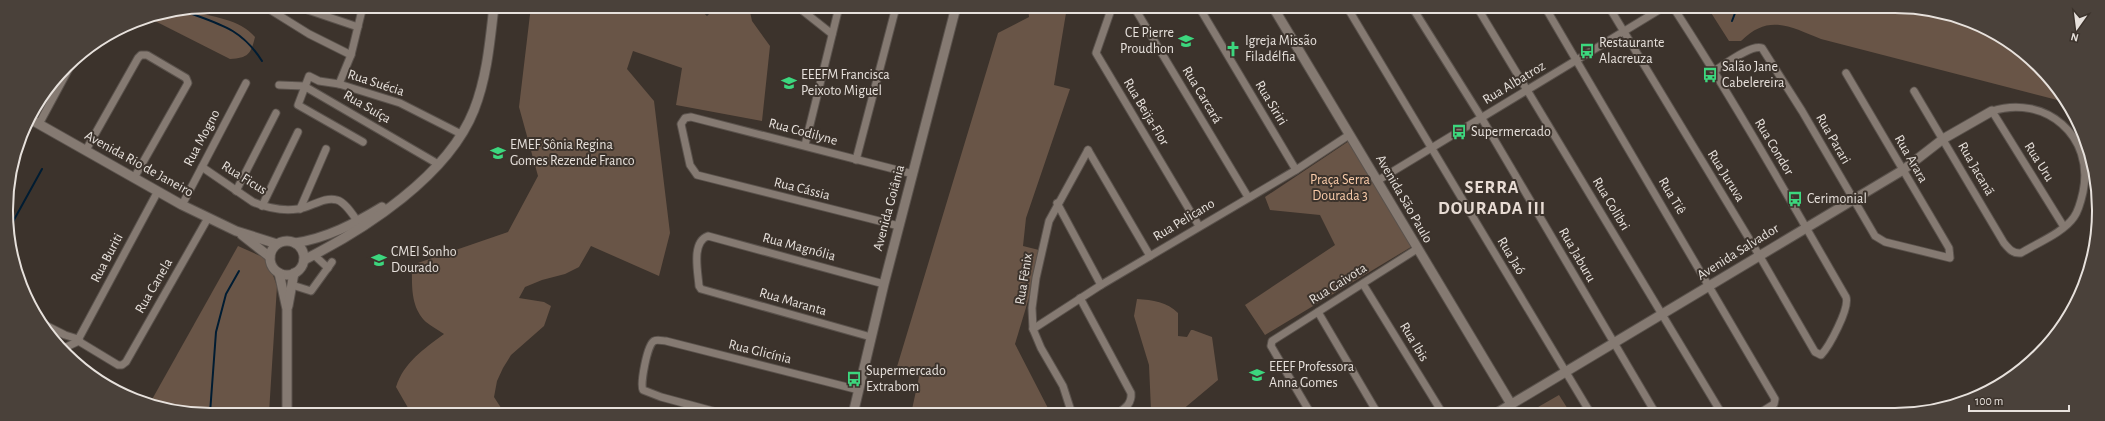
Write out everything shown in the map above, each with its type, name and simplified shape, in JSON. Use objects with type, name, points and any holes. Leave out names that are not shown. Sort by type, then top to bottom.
[{"type":"street","points":[[275,13],[309,34],[351,54]]},
{"type":"street","points":[[316,13],[358,28]]},
{"type":"street","points":[[339,84],[351,54],[361,13]]},
{"type":"street","points":[[304,260],[378,217],[438,164],[461,134],[480,95],[490,48],[493,13]]},
{"type":"street","points":[[806,13],[832,34]]},
{"type":"street","points":[[805,145],[837,13]]},
{"type":"street","points":[[856,160],[894,13]]},
{"type":"street","name":"Avenida Goiânia","points":[[854,408],[884,284],[955,13]]},
{"type":"street","name":"Rua Beija-Flor","points":[[1110,13],[1096,54],[1199,226]]},
{"type":"street","name":"Rua Carcará","points":[[1138,13],[1248,197]]},
{"type":"street","name":"Rua Siriri","points":[[1203,13],[1296,170]]},
{"type":"street","name":"Avenida São Paulo","points":[[1277,13],[1511,404]]},
{"type":"street","name":"Rua Jaó","points":[[1351,13],[1587,408]]},
{"type":"street","name":"Rua Jaburu","points":[[1416,13],[1481,117],[1652,408]]},
{"type":"street","name":"Rua Colibri","points":[[1480,13],[1718,408]]},
{"type":"street","name":"Rua Tiê","points":[[1549,13],[1775,399],[1774,404],[1768,408]]},
{"type":"street","name":"Rua Juruva","points":[[1612,13],[1759,255],[1815,352],[1819,355],[1822,354]]},
{"type":"street","name":"Rua Albatroz","points":[[1377,181],[1431,147],[1528,91],[1576,60],[1656,13]]},
{"type":"street","name":"Rua Condor","points":[[1676,13],[1714,71],[1788,195],[1848,302],[1846,311],[1822,354]]},
{"type":"street","name":"Rua Parari","points":[[1714,71],[1750,49],[1761,47],[1802,111],[1875,236],[1884,242]]},
{"type":"street","points":[[86,150],[141,55],[147,55],[186,78],[188,81],[187,87],[134,178]]},
{"type":"street","name":"Rua Arara","points":[[1846,73],[1949,248],[1951,254],[1949,258],[1884,242]]},
{"type":"street","name":"Rua Suécia","points":[[304,86],[308,76],[319,81],[339,84],[400,103],[461,134]]},
{"type":"street","points":[[39,124],[64,78]]},
{"type":"street","name":"Rua Mogno","points":[[182,205],[246,83]]},
{"type":"street","name":"Rua Suíça","points":[[280,84],[304,86],[438,164]]},
{"type":"street","points":[[304,86],[298,105],[363,142]]},
{"type":"street","name":"Rua Jacanã","points":[[1914,91],[2004,243],[2013,252],[2021,253],[2064,227]]},
{"type":"street","points":[[1992,111],[2010,106],[2020,106],[2046,113],[2058,119],[2079,147],[2084,166],[2085,182],[2078,210],[2073,218],[2064,227]]},
{"type":"street","name":"Avenida Salvador","points":[[1505,408],[1853,200],[1902,170],[1943,139],[1992,111]]},
{"type":"street","name":"Rua Uru","points":[[1992,111],[2064,227]]},
{"type":"street","points":[[236,191],[276,113]]},
{"type":"street","name":"Rua Codilyne","points":[[699,176],[692,170],[681,128],[682,120],[686,117],[805,145],[856,160],[913,174]]},
{"type":"street","name":"Avenida Rio de Janeiro","points":[[34,121],[182,205],[236,231],[277,244]]},
{"type":"street","points":[[262,206],[298,132]]},
{"type":"street","name":"Rua Pelicano","points":[[1033,329],[1101,285],[1296,170],[1349,135]]},
{"type":"street","points":[[300,209],[326,149]]},
{"type":"street","name":"Rua Fênix","points":[[1070,408],[1063,386],[1041,348],[1033,329],[1032,308],[1036,278],[1049,221],[1057,203],[1088,150],[1150,256]]},
{"type":"street","name":"Rua Ficus","points":[[202,167],[236,191],[262,206],[300,209],[330,199],[336,199],[342,203],[358,222]]},
{"type":"street","name":"Rua Cássia","points":[[699,176],[899,226]]},
{"type":"street","name":"Rua Buriti","points":[[79,339],[158,191]]},
{"type":"street","points":[[295,243],[302,250],[304,260],[301,268],[294,273],[287,275],[279,273],[272,266],[270,257],[272,250],[277,244],[286,241],[295,243],[321,238],[358,222],[402,196]]},
{"type":"street","points":[[1057,203],[1101,285]]},
{"type":"street","name":"Rua Canela","points":[[79,339],[118,365],[122,365],[208,218]]},
{"type":"street","name":"Avenida Rio de Janeiro","points":[[236,231],[270,257]]},
{"type":"street","name":"Rua Magnólia","points":[[708,292],[701,290],[699,286],[698,247],[703,238],[708,236],[884,284]]},
{"type":"street","name":"Rua Gaivota","points":[[1307,408],[1271,346],[1272,340],[1418,249]]},
{"type":"street","points":[[292,285],[310,291],[330,265],[314,255]]},
{"type":"street","points":[[279,273],[287,309]]},
{"type":"street","points":[[287,408],[287,309],[294,273]]},
{"type":"street","name":"Rua Ibis","points":[[1364,284],[1439,408]]},
{"type":"street","name":"Rua Maranta","points":[[708,292],[871,337]]},
{"type":"street","points":[[1080,298],[1130,393],[1131,398],[1128,406],[1125,408]]},
{"type":"street","points":[[1318,312],[1374,408]]},
{"type":"street","points":[[52,329],[65,335],[79,339]]},
{"type":"street","points":[[67,346],[79,339]]},
{"type":"street","name":"Rua Glicínia","points":[[700,408],[661,398],[643,390],[641,384],[650,345],[654,341],[666,341],[858,390]]},
{"type":"green space","points":[[199,13],[225,19],[241,26],[255,37],[252,47],[245,56],[230,59],[155,21]]},
{"type":"green space","points":[[530,13],[704,13],[707,16],[710,13],[750,13],[752,21],[770,46],[762,121],[676,105],[682,68],[633,51],[627,69],[654,101],[670,233],[659,276],[591,246],[579,267],[565,274],[542,280],[525,287],[519,298],[544,302],[551,306],[544,326],[511,355],[503,368],[497,381],[494,397],[501,408],[408,408],[396,387],[400,378],[409,363],[444,334],[426,322],[417,309],[413,295],[412,265],[508,232],[538,176],[519,107]]},
{"type":"green space","points":[[1029,13],[1066,13],[1054,85],[1070,89],[1026,218],[1023,246],[1043,251],[1015,344],[1048,408],[912,408],[919,377],[896,370],[998,33],[1029,17]]},
{"type":"green space","points":[[1711,13],[1907,13],[1933,17],[1958,23],[1982,33],[2004,46],[2025,62],[2043,80],[2059,100],[1821,39],[1799,30],[1780,25],[1761,27],[1751,32],[1741,41],[1729,41]]},
{"type":"green space","name":"Praça Serra Dourada 3","points":[[1352,139],[1411,247],[1265,335],[1245,305],[1335,245],[1320,215],[1270,210],[1265,197]]},
{"type":"green space","points":[[238,246],[267,259],[277,286],[269,408],[198,408],[152,399]]},
{"type":"green space","points":[[1137,299],[1159,302],[1169,306],[1178,313],[1178,336],[1187,337],[1191,330],[1193,330],[1212,337],[1218,380],[1185,408],[1151,408],[1149,365],[1134,316]]},
{"type":"green space","points":[[1559,395],[1567,408],[1536,408]]},
{"type":"waterway","points":[[1732,21],[1735,13]]},
{"type":"waterway","points":[[192,14],[228,28],[237,34],[246,41],[262,61]]},
{"type":"waterway","points":[[13,222],[42,169]]},
{"type":"waterway","points":[[210,408],[216,332],[226,294],[239,271]]},
{"type":"place","name":"CE Pierre Proudhon","points":[[1186,41]]},
{"type":"place","name":"Igreja Missão Filadélfia","points":[[1233,49]]},
{"type":"place","name":"Restaurante Alacreuza","points":[[1587,51]]},
{"type":"place","name":"Salão Jane Cabelereira","points":[[1710,75]]},
{"type":"place","name":"EEEFM Francisca Peixoto Miguel","points":[[789,83]]},
{"type":"place","name":"Supermercado","points":[[1459,132]]},
{"type":"place","name":"EMEF Sônia Regina Gomes Rezende Franco","points":[[498,153]]},
{"type":"place","name":"Cerimonial","points":[[1795,199]]},
{"type":"place","name":"CMEI Sonho Dourado","points":[[379,260]]},
{"type":"place","name":"EEEF Professora Anna Gomes","points":[[1257,375]]},
{"type":"place","name":"Supermercado Extrabom","points":[[854,379]]},
{"type":"district","name":"SERRA DOURADA III","points":[[1492,198]]}]
